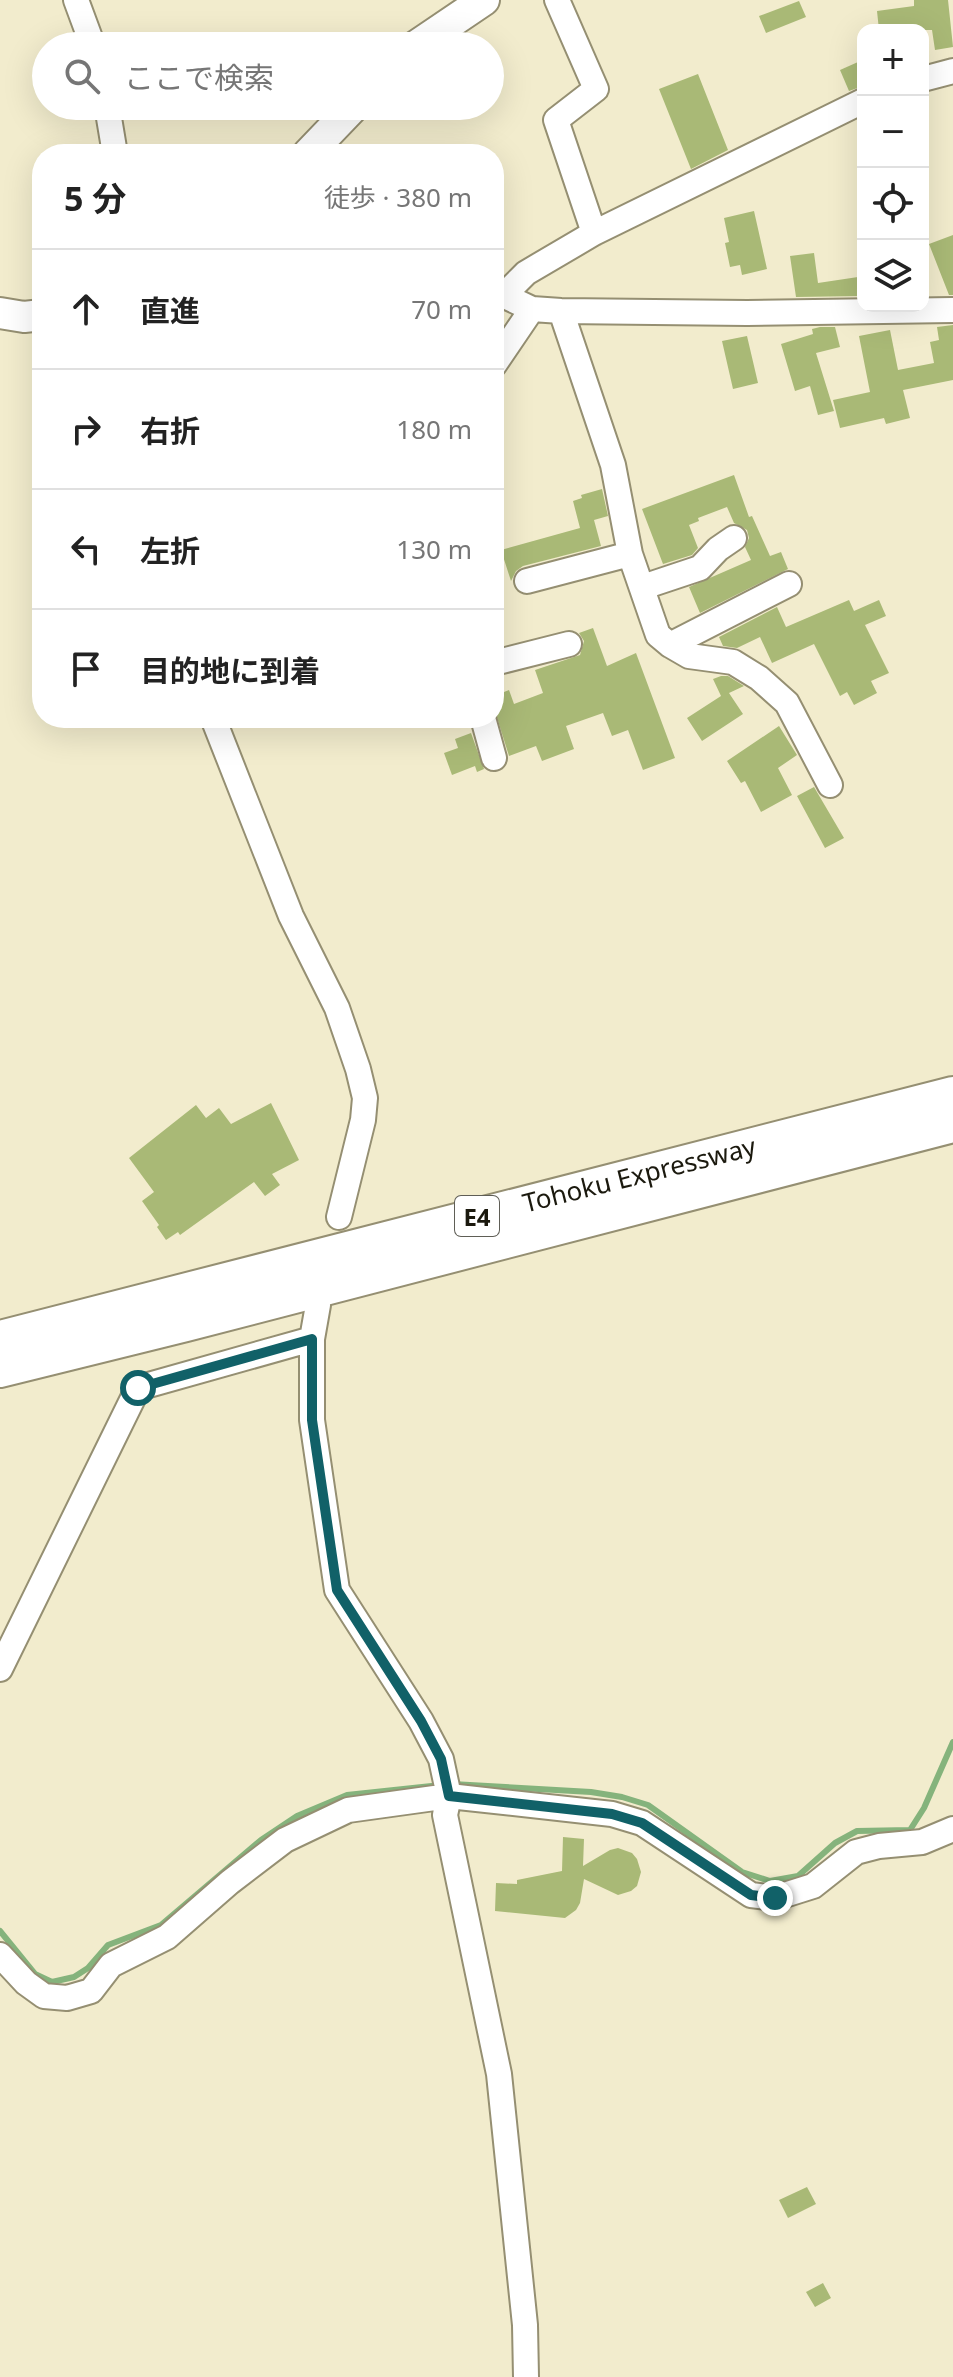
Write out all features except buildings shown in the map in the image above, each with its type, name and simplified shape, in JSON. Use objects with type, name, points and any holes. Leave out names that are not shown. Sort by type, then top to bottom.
[{"type":"highway","name":"Tohoku Expressway","points":[[0,1338],[953,1094]]},
{"type":"highway","name":"Tohoku Expressway","points":[[0,1370],[953,1125]]},
{"type":"main road","points":[[437,32],[484,0]]},
{"type":"main road","points":[[318,144],[341,120]]},
{"type":"main road","points":[[0,313],[32,316]]},
{"type":"street","points":[[76,0],[88,32]]},
{"type":"street","points":[[557,0],[596,89],[556,120],[594,233]]},
{"type":"street","points":[[929,77],[953,71]]},
{"type":"street","points":[[504,289],[594,233],[857,104]]},
{"type":"street","points":[[109,120],[113,144]]},
{"type":"street","points":[[504,294],[532,309],[561,311],[747,313],[953,310]]},
{"type":"street","points":[[504,350],[532,309]]},
{"type":"street","points":[[561,311],[613,465],[630,554],[658,635],[689,656],[733,662],[759,678],[787,703],[830,785]]},
{"type":"street","points":[[643,587],[700,568],[734,538]]},
{"type":"street","points":[[527,581],[630,554]]},
{"type":"street","points":[[670,645],[789,584]]},
{"type":"street","points":[[504,660],[569,644]]},
{"type":"street","points":[[217,728],[291,916],[337,1008],[358,1069],[365,1098],[363,1120],[339,1217]]},
{"type":"street","points":[[486,728],[494,758]]},
{"type":"street","points":[[318,1305],[312,1339],[312,1420],[337,1590],[421,1721],[441,1759],[448,1789],[445,1815],[499,2074],[525,2325],[526,2377]]},
{"type":"street","points":[[0,1669],[138,1388],[312,1339]]},
{"type":"street","points":[[0,1955],[26,1983],[44,1996],[67,1998],[91,1991],[111,1965],[167,1937],[230,1882],[285,1840],[348,1810],[448,1789],[612,1814],[642,1823],[751,1895],[775,1898],[813,1886],[856,1852],[879,1846],[922,1842],[953,1829]]},
{"type":"waterway","points":[[452,1784],[591,1792],[622,1797],[648,1805],[742,1872],[770,1881],[798,1876],[835,1843],[857,1831],[910,1830],[924,1808],[953,1742]]},
{"type":"waterway","points":[[0,1931],[35,1974],[52,1982],[74,1977],[88,1968],[108,1945],[161,1925],[261,1840],[297,1816],[347,1795],[441,1785]]},
{"type":"route","points":[[138,1388],[312,1339],[312,1420],[337,1590],[421,1721],[441,1759],[449,1796],[562,1807],[612,1814],[642,1823],[751,1895],[775,1898]]}]
